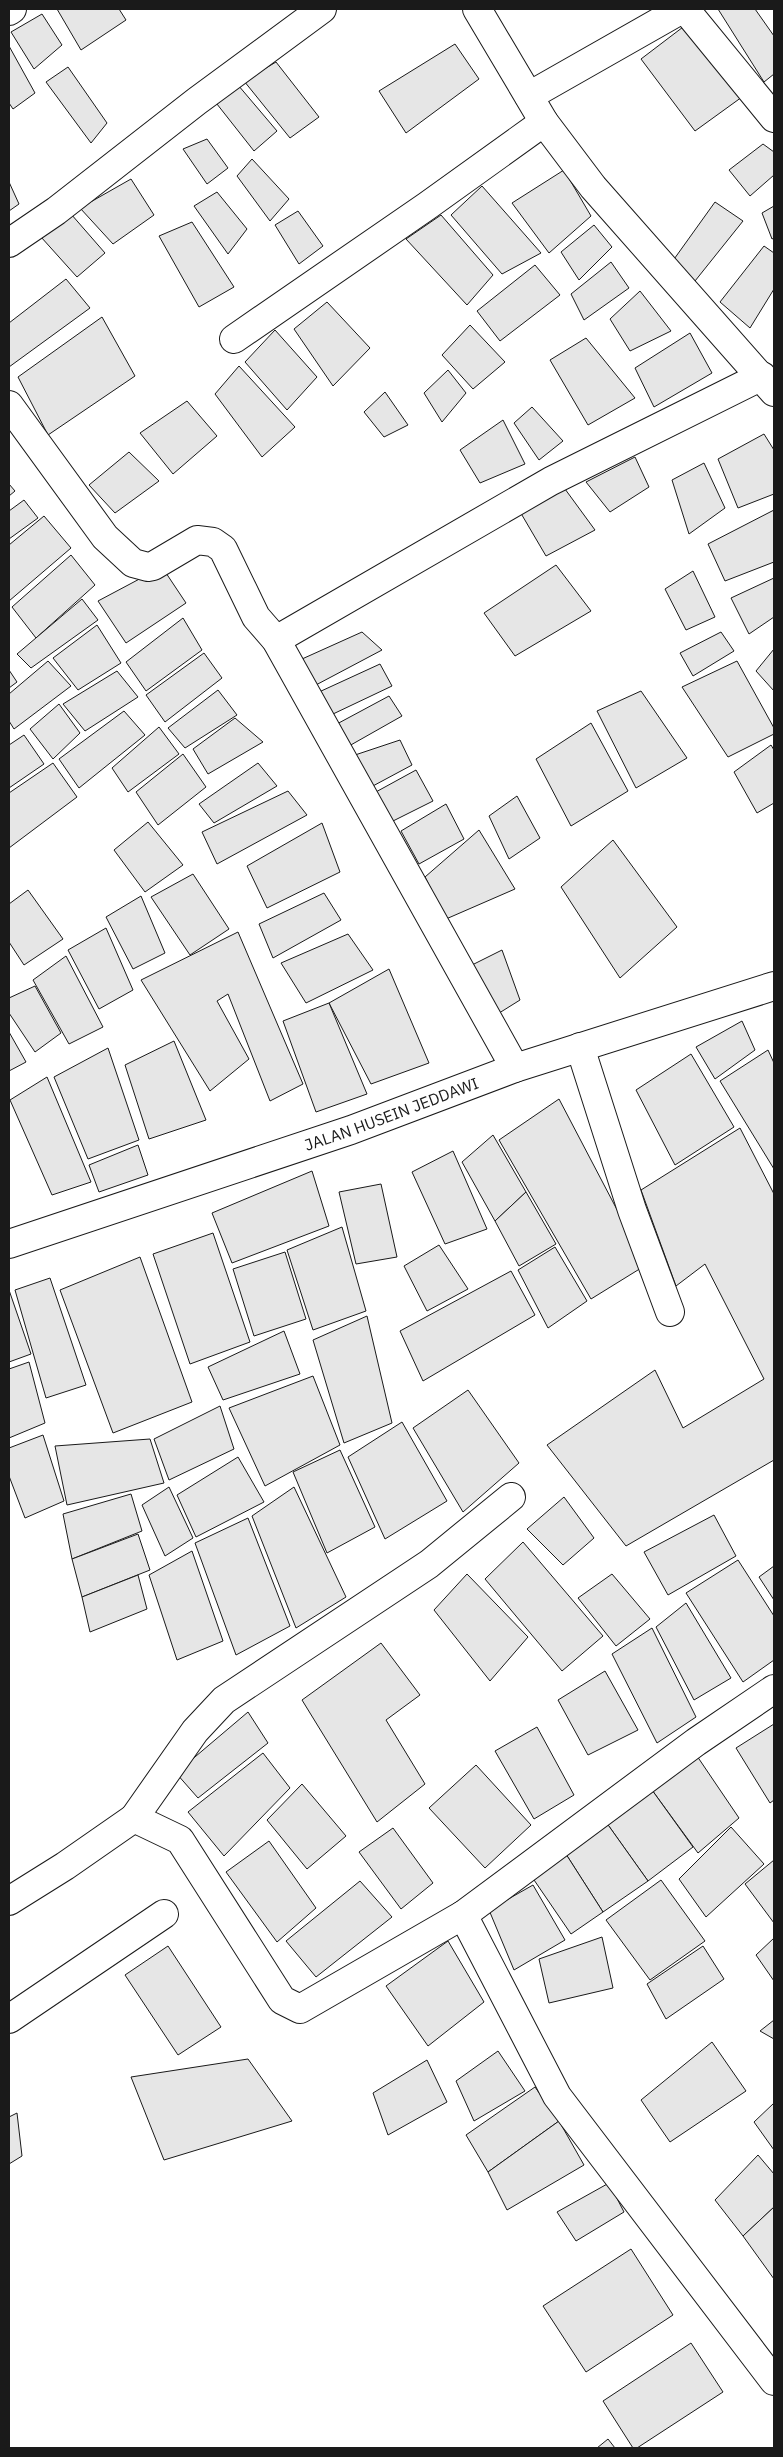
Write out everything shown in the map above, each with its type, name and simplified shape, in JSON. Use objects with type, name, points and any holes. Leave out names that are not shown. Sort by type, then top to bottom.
[{"type":"street","points":[[9,243],[56,211],[197,101],[322,9]]},
{"type":"street","points":[[276,640],[551,481],[768,384],[672,279],[593,187],[544,122],[477,9]]},
{"type":"street","points":[[529,96],[684,9],[774,118]]},
{"type":"street","points":[[234,339],[427,206],[544,122]]},
{"type":"street","points":[[9,406],[105,537],[133,563],[148,567],[164,561],[197,540],[213,542],[223,549],[256,617],[276,640],[515,1068]]},
{"type":"street","name":"JALAN HUSEIN JEDDAWI","points":[[9,1244],[351,1130],[515,1068],[774,986]]},
{"type":"street","points":[[580,1047],[632,1210],[670,1312]]},
{"type":"street","points":[[9,1901],[65,1866],[134,1818],[195,1731],[224,1700],[429,1564],[510,1497]]},
{"type":"street","points":[[134,1818],[180,1840],[282,2000],[300,2009],[463,1915],[717,1726],[774,1689]]},
{"type":"street","points":[[9,2019],[164,1914]]},
{"type":"street","points":[[463,1915],[557,2096],[774,2380]]},
{"type":"building","points":[[57,9],[119,9],[126,20],[81,50]]},
{"type":"building","points":[[718,9],[755,9],[774,36],[774,74],[764,82]]},
{"type":"building","points":[[42,14],[62,45],[34,69],[11,32]]},
{"type":"building","points":[[687,24],[742,97],[695,131],[641,59]]},
{"type":"building","points":[[455,44],[479,79],[406,133],[379,91]]},
{"type":"building","points":[[9,46],[35,93],[13,109],[9,103]]},
{"type":"building","points":[[276,62],[319,117],[290,138],[244,81]]},
{"type":"building","points":[[68,67],[107,123],[91,143],[46,82]]},
{"type":"building","points":[[238,85],[277,131],[254,151],[213,99]]},
{"type":"building","points":[[207,139],[228,168],[207,184],[183,149]]},
{"type":"building","points":[[763,144],[774,152],[774,175],[750,196],[729,170]]},
{"type":"building","points":[[252,159],[289,199],[270,221],[237,176]]},
{"type":"building","points":[[564,170],[591,216],[549,253],[512,203]]},
{"type":"building","points":[[131,179],[154,215],[113,244],[80,208]]},
{"type":"building","points":[[9,182],[19,204],[9,211]]},
{"type":"building","points":[[482,186],[541,253],[502,274],[451,215]]},
{"type":"building","points":[[217,192],[247,229],[228,254],[194,206]]},
{"type":"building","points":[[715,202],[743,221],[695,281],[672,262]]},
{"type":"building","points":[[774,206],[774,238],[772,239],[762,213]]},
{"type":"building","points":[[298,211],[323,246],[299,264],[275,225]]},
{"type":"building","points":[[71,214],[105,253],[77,277],[41,237]]},
{"type":"building","points":[[441,215],[493,275],[467,305],[406,239]]},
{"type":"building","points":[[192,222],[234,287],[199,307],[159,236]]},
{"type":"building","points":[[594,225],[612,247],[579,280],[561,252]]},
{"type":"building","points":[[764,246],[774,253],[774,289],[750,328],[720,302]]},
{"type":"building","points":[[611,262],[629,288],[584,320],[571,294]]},
{"type":"building","points":[[535,265],[560,295],[500,341],[477,311]]},
{"type":"building","points":[[66,279],[90,308],[9,367],[9,323]]},
{"type":"building","points":[[640,291],[671,331],[630,351],[610,319]]},
{"type":"building","points":[[327,302],[370,348],[333,386],[294,329]]},
{"type":"building","points":[[102,317],[135,376],[48,435],[18,377]]},
{"type":"building","points":[[470,325],[505,362],[473,389],[442,355]]},
{"type":"building","points":[[275,330],[317,377],[287,410],[245,362]]},
{"type":"building","points":[[690,333],[712,373],[654,407],[635,368]]},
{"type":"building","points":[[586,338],[635,398],[588,425],[550,360]]},
{"type":"building","points":[[239,366],[295,427],[262,457],[215,394]]},
{"type":"building","points":[[448,370],[466,393],[442,422],[424,393]]},
{"type":"building","points":[[385,392],[408,425],[384,437],[364,412]]},
{"type":"building","points":[[187,401],[217,436],[173,474],[140,433]]},
{"type":"building","points":[[532,407],[563,441],[539,460],[514,423]]},
{"type":"building","points":[[503,420],[525,464],[480,483],[460,450]]},
{"type":"building","points":[[764,434],[774,450],[774,494],[738,508],[718,459]]},
{"type":"building","points":[[129,452],[159,481],[115,513],[89,485]]},
{"type":"building","points":[[635,457],[649,487],[610,512],[586,482]]},
{"type":"building","points":[[704,463],[725,508],[689,534],[672,480]]},
{"type":"building","points":[[9,484],[15,491],[9,496]]},
{"type":"building","points":[[565,489],[595,530],[546,556],[519,510]]},
{"type":"building","points":[[24,500],[38,518],[9,539],[9,511]]},
{"type":"building","points":[[774,510],[774,562],[725,581],[708,544]]},
{"type":"building","points":[[44,516],[71,548],[9,601],[9,545]]},
{"type":"building","points":[[71,555],[95,585],[36,638],[12,607]]},
{"type":"building","points":[[556,565],[591,611],[515,656],[484,613]]},
{"type":"building","points":[[162,567],[186,603],[126,643],[98,601]]},
{"type":"building","points":[[693,571],[715,617],[686,630],[665,589]]},
{"type":"building","points":[[774,578],[774,617],[749,634],[731,598]]},
{"type":"building","points":[[82,599],[98,620],[31,668],[17,654]]},
{"type":"building","points":[[183,618],[202,650],[146,691],[126,662]]},
{"type":"building","points":[[97,625],[121,663],[78,690],[53,658]]},
{"type":"building","points":[[362,632],[382,650],[314,686],[302,659]]},
{"type":"building","points":[[721,632],[734,651],[693,676],[680,653]]},
{"type":"building","points":[[774,649],[774,691],[756,671]]},
{"type":"building","points":[[204,653],[222,678],[165,722],[146,695]]},
{"type":"building","points":[[48,661],[71,686],[14,729],[9,721],[9,694]]},
{"type":"building","points":[[737,661],[774,728],[774,734],[728,757],[682,687]]},
{"type":"building","points":[[380,664],[392,686],[333,714],[319,692]]},
{"type":"building","points":[[9,670],[17,682],[9,688]]},
{"type":"building","points":[[117,671],[138,697],[85,731],[63,704]]},
{"type":"building","points":[[218,690],[237,715],[185,748],[168,728]]},
{"type":"building","points":[[641,691],[687,758],[636,788],[597,711]]},
{"type":"building","points":[[389,696],[402,716],[349,746],[335,725]]},
{"type":"building","points":[[59,704],[80,733],[53,759],[30,729]]},
{"type":"building","points":[[124,711],[145,735],[79,788],[59,759]]},
{"type":"building","points":[[235,718],[263,742],[208,774],[193,749]]},
{"type":"building","points":[[591,723],[628,791],[571,826],[536,759]]},
{"type":"building","points":[[159,727],[179,754],[128,792],[112,768]]},
{"type":"building","points":[[24,735],[44,764],[9,788],[9,745]]},
{"type":"building","points":[[400,740],[412,765],[371,787],[355,755]]},
{"type":"building","points":[[771,745],[774,750],[774,803],[757,813],[734,772]]},
{"type":"building","points":[[183,754],[206,787],[158,825],[136,792]]},
{"type":"building","points":[[53,763],[77,797],[9,848],[9,793]]},
{"type":"building","points":[[258,763],[277,786],[214,823],[199,804]]},
{"type":"building","points":[[416,770],[433,801],[393,821],[374,793]]},
{"type":"building","points":[[288,791],[307,815],[217,864],[202,832]]},
{"type":"building","points":[[517,796],[540,838],[509,859],[489,816]]},
{"type":"building","points":[[446,804],[464,839],[419,864],[401,831]]},
{"type":"building","points":[[148,822],[183,865],[145,892],[114,850]]},
{"type":"building","points":[[322,823],[340,872],[267,908],[247,866]]},
{"type":"building","points":[[479,830],[515,889],[446,919],[425,877]]},
{"type":"building","points":[[613,840],[677,927],[620,978],[561,887]]},
{"type":"building","points":[[193,874],[229,929],[190,955],[151,897]]},
{"type":"building","points":[[28,890],[63,939],[24,965],[9,942],[9,904]]},
{"type":"building","points":[[324,893],[341,920],[273,958],[259,924]]},
{"type":"building","points":[[141,896],[165,953],[133,969],[106,917]]},
{"type":"building","points":[[106,928],[133,990],[99,1009],[68,950]]},
{"type":"building","points":[[238,932],[303,1084],[270,1101],[228,994],[217,1001],[249,1059],[210,1091],[141,980]]},
{"type":"building","points":[[348,934],[373,970],[306,1003],[281,963]]},
{"type":"building","points":[[502,950],[520,1000],[496,1015],[470,966]]},
{"type":"building","points":[[66,956],[103,1027],[69,1044],[33,980]]},
{"type":"building","points":[[389,969],[429,1063],[371,1084],[329,1003]]},
{"type":"building","points":[[35,986],[61,1033],[35,1052],[9,1013],[9,998]]},
{"type":"building","points":[[329,1003],[367,1094],[316,1112],[283,1021]]},
{"type":"building","points":[[742,1021],[755,1050],[715,1079],[696,1047]]},
{"type":"building","points":[[9,1032],[26,1062],[9,1071]]},
{"type":"building","points":[[174,1041],[206,1120],[149,1139],[125,1065]]},
{"type":"building","points":[[108,1048],[139,1140],[88,1159],[54,1077]]},
{"type":"building","points":[[768,1050],[774,1063],[774,1169],[720,1081]]},
{"type":"building","points":[[691,1054],[734,1127],[675,1165],[636,1090]]},
{"type":"building","points":[[47,1077],[91,1182],[52,1195],[10,1100]]},
{"type":"building","points":[[559,1099],[646,1265],[591,1299],[499,1140]]},
{"type":"building","points":[[740,1128],[774,1194],[774,1460],[626,1546],[547,1445],[655,1370],[683,1428],[764,1379],[705,1264],[676,1286],[641,1190]]},
{"type":"building","points":[[493,1135],[526,1192],[495,1221],[462,1162]]},
{"type":"building","points":[[138,1145],[148,1175],[99,1192],[89,1165]]},
{"type":"building","points":[[453,1151],[487,1229],[445,1244],[412,1172]]},
{"type":"building","points":[[312,1171],[329,1226],[232,1263],[212,1213]]},
{"type":"building","points":[[381,1184],[397,1257],[356,1264],[339,1192]]},
{"type":"building","points":[[526,1192],[556,1244],[519,1266],[495,1221]]},
{"type":"building","points":[[342,1227],[366,1311],[313,1330],[287,1250]]},
{"type":"building","points":[[213,1233],[250,1342],[190,1364],[153,1254]]},
{"type":"building","points":[[439,1245],[468,1289],[427,1311],[404,1266]]},
{"type":"building","points":[[555,1247],[587,1301],[548,1328],[518,1270]]},
{"type":"building","points":[[285,1252],[306,1319],[254,1336],[233,1269]]},
{"type":"building","points":[[140,1257],[192,1402],[113,1433],[60,1290]]},
{"type":"building","points":[[511,1271],[535,1315],[423,1381],[400,1331]]},
{"type":"building","points":[[50,1278],[86,1385],[46,1398],[15,1290]]},
{"type":"building","points":[[9,1290],[31,1354],[9,1362]]},
{"type":"building","points":[[367,1316],[392,1423],[344,1443],[313,1340]]},
{"type":"building","points":[[284,1331],[300,1374],[223,1400],[208,1367]]},
{"type":"building","points":[[29,1362],[45,1423],[9,1438],[9,1369]]},
{"type":"building","points":[[313,1376],[340,1445],[265,1486],[229,1408]]},
{"type":"building","points":[[468,1390],[519,1463],[463,1512],[413,1428]]},
{"type":"building","points":[[220,1406],[234,1449],[169,1480],[154,1439]]},
{"type":"building","points":[[402,1422],[447,1501],[385,1539],[348,1457]]},
{"type":"building","points":[[43,1435],[64,1501],[25,1518],[9,1476],[9,1448]]},
{"type":"building","points":[[150,1439],[164,1483],[67,1505],[55,1446]]},
{"type":"building","points":[[340,1450],[375,1527],[327,1553],[293,1472]]},
{"type":"building","points":[[238,1457],[264,1502],[196,1537],[177,1495]]},
{"type":"building","points":[[169,1487],[193,1538],[165,1556],[142,1505]]},
{"type":"building","points":[[294,1487],[346,1597],[296,1628],[252,1516]]},
{"type":"building","points":[[131,1494],[142,1531],[72,1559],[63,1514]]},
{"type":"building","points":[[564,1497],[594,1538],[563,1565],[527,1529]]},
{"type":"building","points":[[714,1515],[736,1556],[668,1595],[644,1552]]},
{"type":"building","points":[[248,1518],[290,1626],[236,1655],[195,1543]]},
{"type":"building","points":[[138,1534],[150,1570],[82,1597],[72,1559]]},
{"type":"building","points":[[523,1542],[603,1636],[562,1671],[485,1579]]},
{"type":"building","points":[[192,1551],[223,1641],[177,1660],[149,1575]]},
{"type":"building","points":[[738,1560],[774,1616],[774,1660],[743,1682],[686,1593]]},
{"type":"building","points":[[774,1566],[774,1600],[759,1577]]},
{"type":"building","points":[[467,1574],[528,1637],[490,1681],[434,1610]]},
{"type":"building","points":[[612,1574],[650,1619],[616,1646],[578,1598]]},
{"type":"building","points":[[138,1575],[147,1609],[90,1632],[82,1597]]},
{"type":"building","points":[[686,1603],[731,1678],[694,1700],[656,1627]]},
{"type":"building","points":[[652,1628],[696,1717],[657,1743],[612,1654]]},
{"type":"building","points":[[381,1643],[420,1695],[386,1720],[425,1784],[377,1822],[302,1700]]},
{"type":"building","points":[[605,1671],[638,1730],[588,1755],[558,1700]]},
{"type":"building","points":[[248,1712],[268,1743],[198,1798],[176,1773]]},
{"type":"building","points":[[774,1724],[774,1800],[770,1803],[736,1748]]},
{"type":"building","points":[[537,1727],[574,1795],[534,1819],[495,1751]]},
{"type":"building","points":[[263,1753],[290,1788],[224,1856],[188,1812]]},
{"type":"building","points":[[697,1756],[739,1818],[698,1853],[652,1790]]},
{"type":"building","points":[[476,1765],[531,1825],[485,1868],[429,1808]]},
{"type":"building","points":[[302,1784],[346,1836],[307,1869],[267,1820]]},
{"type":"building","points":[[652,1790],[693,1847],[648,1881],[606,1822]]},
{"type":"building","points":[[606,1822],[648,1881],[603,1912],[564,1851]]},
{"type":"building","points":[[731,1827],[764,1864],[706,1917],[679,1879]]},
{"type":"building","points":[[393,1828],[433,1883],[401,1909],[359,1852]]},
{"type":"building","points":[[269,1841],[316,1908],[277,1942],[226,1872]]},
{"type":"building","points":[[564,1851],[603,1912],[571,1934],[532,1877]]},
{"type":"building","points":[[774,1860],[774,1923],[745,1884]]},
{"type":"building","points":[[661,1880],[705,1941],[650,1980],[606,1920]]},
{"type":"building","points":[[360,1881],[392,1917],[316,1977],[286,1941]]},
{"type":"building","points":[[533,1885],[565,1940],[514,1970],[489,1910]]},
{"type":"building","points":[[602,1937],[613,1988],[549,2003],[539,1959]]},
{"type":"building","points":[[774,1938],[774,1981],[756,1955]]},
{"type":"building","points":[[448,1941],[484,2002],[428,2046],[386,1986]]},
{"type":"building","points":[[168,1946],[221,2027],[178,2055],[125,1975]]},
{"type":"building","points":[[703,1946],[724,1979],[666,2019],[647,1984]]},
{"type":"building","points":[[774,2020],[774,2039],[760,2031]]},
{"type":"building","points":[[712,2042],[746,2091],[670,2142],[641,2100]]},
{"type":"building","points":[[498,2051],[525,2091],[474,2121],[456,2081]]},
{"type":"building","points":[[248,2059],[292,2121],[164,2160],[131,2077]]},
{"type":"building","points":[[427,2060],[447,2102],[388,2135],[373,2093]]},
{"type":"building","points":[[535,2087],[559,2121],[488,2172],[466,2135]]},
{"type":"building","points":[[774,2103],[774,2150],[754,2122]]},
{"type":"building","points":[[17,2113],[22,2156],[9,2164],[9,2117]]},
{"type":"building","points":[[559,2121],[584,2165],[507,2210],[488,2172]]},
{"type":"building","points":[[758,2155],[774,2174],[774,2207],[743,2236],[715,2200]]},
{"type":"building","points":[[609,2183],[624,2212],[576,2241],[557,2212]]},
{"type":"building","points":[[774,2207],[774,2279],[743,2236]]},
{"type":"building","points":[[631,2249],[673,2315],[586,2372],[543,2306]]},
{"type":"building","points":[[691,2343],[723,2392],[637,2448],[633,2448],[603,2401]]},
{"type":"building","points":[[608,2439],[615,2448],[597,2448]]}]
